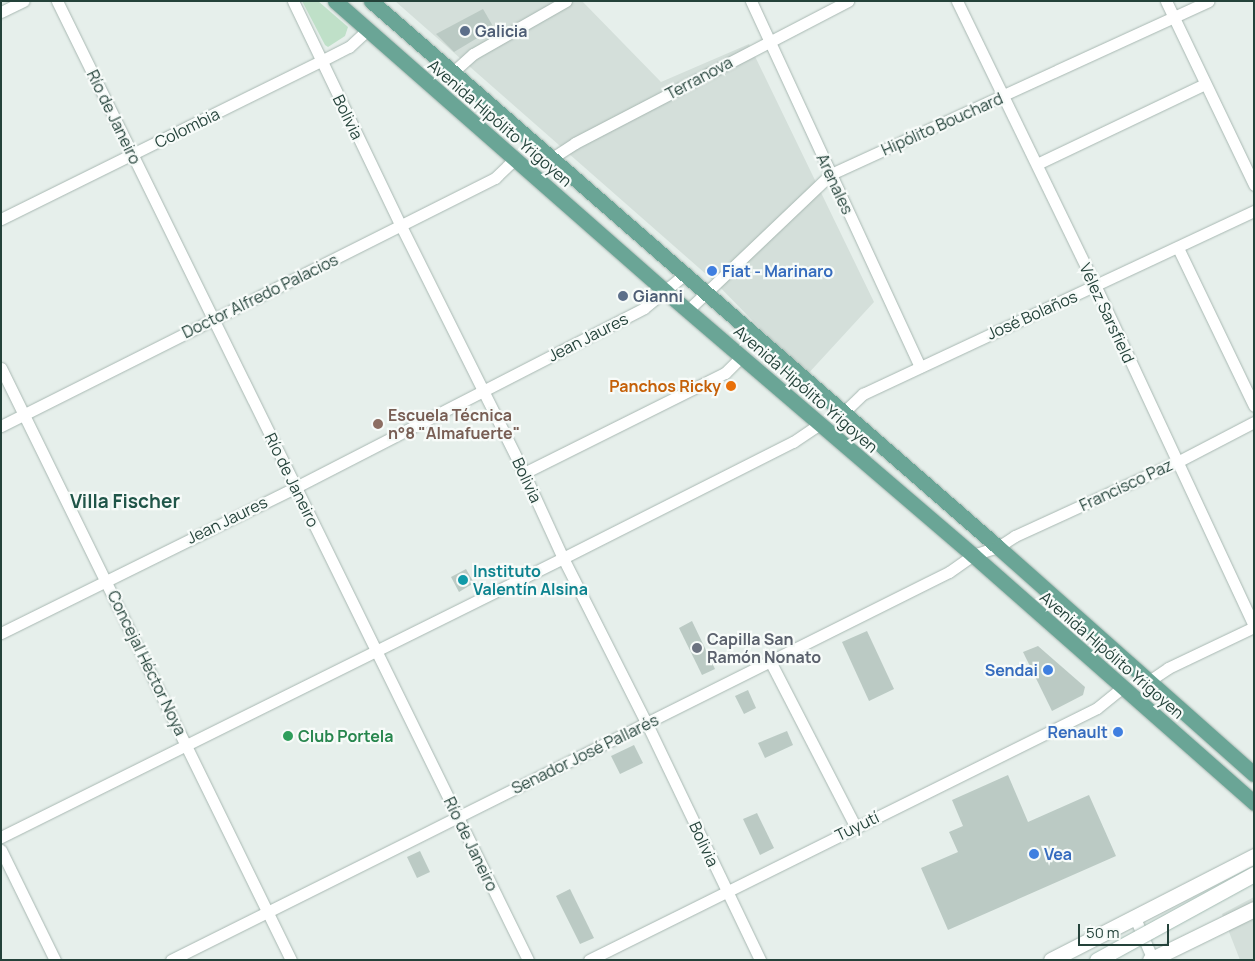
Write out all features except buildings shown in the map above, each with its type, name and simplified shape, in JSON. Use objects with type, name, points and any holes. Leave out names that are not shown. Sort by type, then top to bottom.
[{"type":"main road","name":"Avenida Hipólito Yrigoyen","points":[[335,1],[666,292],[973,556],[1254,803]]},
{"type":"main road","name":"Avenida Hipólito Yrigoyen","points":[[371,1],[707,292],[843,414],[998,547],[1254,774]]},
{"type":"main road","points":[[1051,960],[1254,856]]},
{"type":"main road","points":[[1097,960],[1254,874]]},
{"type":"main road","points":[[1152,959],[1254,909]]},
{"type":"street","points":[[1,12],[24,1]]},
{"type":"street","name":"Río de Janeiro","points":[[57,1],[528,960]]},
{"type":"street","name":"Bolivia","points":[[292,1],[400,226],[524,473],[563,558],[647,724],[760,960]]},
{"type":"street","points":[[453,72],[473,54],[566,1]]},
{"type":"street","name":"Arenales","points":[[751,1],[920,367]]},
{"type":"street","name":"Terranova","points":[[552,158],[575,143],[848,1]]},
{"type":"street","name":"Vélez Sarsfield","points":[[957,1],[1096,287],[1254,627]]},
{"type":"street","points":[[1166,1],[1254,186]]},
{"type":"street","name":"Hipólito Bouchard","points":[[707,292],[830,174],[1003,97],[1208,1]]},
{"type":"street","name":"Colombia","points":[[1,219],[349,47],[367,30]]},
{"type":"street","points":[[1037,164],[1205,84]]},
{"type":"street","name":"Doctor Alfredo Palacios","points":[[1,426],[495,178],[515,159]]},
{"type":"street","name":"José Bolaños","points":[[843,414],[863,394],[1096,287],[1254,211]]},
{"type":"street","points":[[1178,248],[1254,406]]},
{"type":"street","name":"Jean Jaures","points":[[1,632],[296,487],[644,308],[666,292],[685,274]]},
{"type":"street","points":[[688,310],[707,292]]},
{"type":"street","points":[[524,473],[725,373],[742,356]]},
{"type":"street","name":"Concejal Héctor Noya","points":[[1,368],[291,960]]},
{"type":"street","name":"Francisco Paz","points":[[998,547],[1015,536],[1177,462],[1254,422]]},
{"type":"street","points":[[1,837],[563,558],[792,442],[820,424]]},
{"type":"street","name":"Senador José Pallarés","points":[[171,960],[949,572],[973,556],[998,547]]},
{"type":"street","points":[[1149,681],[1168,668],[1254,627]]},
{"type":"street","points":[[770,661],[855,826]]},
{"type":"street","name":"Tuyutí","points":[[589,960],[855,826],[1097,708],[1123,687]]},
{"type":"street","points":[[1,850],[55,960]]},
{"type":"street","points":[[1135,918],[1152,959]]},
{"type":"shaded area","points":[[395,1],[582,1],[661,82],[749,44],[874,302],[806,376],[715,282]]},
{"type":"shaded area","points":[[1254,897],[1254,960],[1240,960],[1222,914]]},
{"type":"green space","points":[[302,1],[318,1],[348,27],[345,36],[328,47],[325,45]]},
{"type":"place","name":"Galicia","points":[[465,31]]},
{"type":"place","name":"Fiat - Marinaro","points":[[712,271]]},
{"type":"place","name":"Gianni","points":[[623,296]]},
{"type":"place","name":"Panchos Ricky","points":[[731,386]]},
{"type":"place","name":"Escuela Técnica n°8 \"Almafuerte\"","points":[[378,424]]},
{"type":"place","name":"Instituto Valentín Alsina","points":[[463,580]]},
{"type":"place","name":"Capilla San Ramón Nonato","points":[[697,648]]},
{"type":"place","name":"Sendai","points":[[1048,670]]},
{"type":"place","name":"Renault","points":[[1118,732]]},
{"type":"place","name":"Club Portela","points":[[288,736]]},
{"type":"place","name":"Vea","points":[[1034,854]]},
{"type":"district","name":"Villa Fischer","points":[[125,502]]}]
